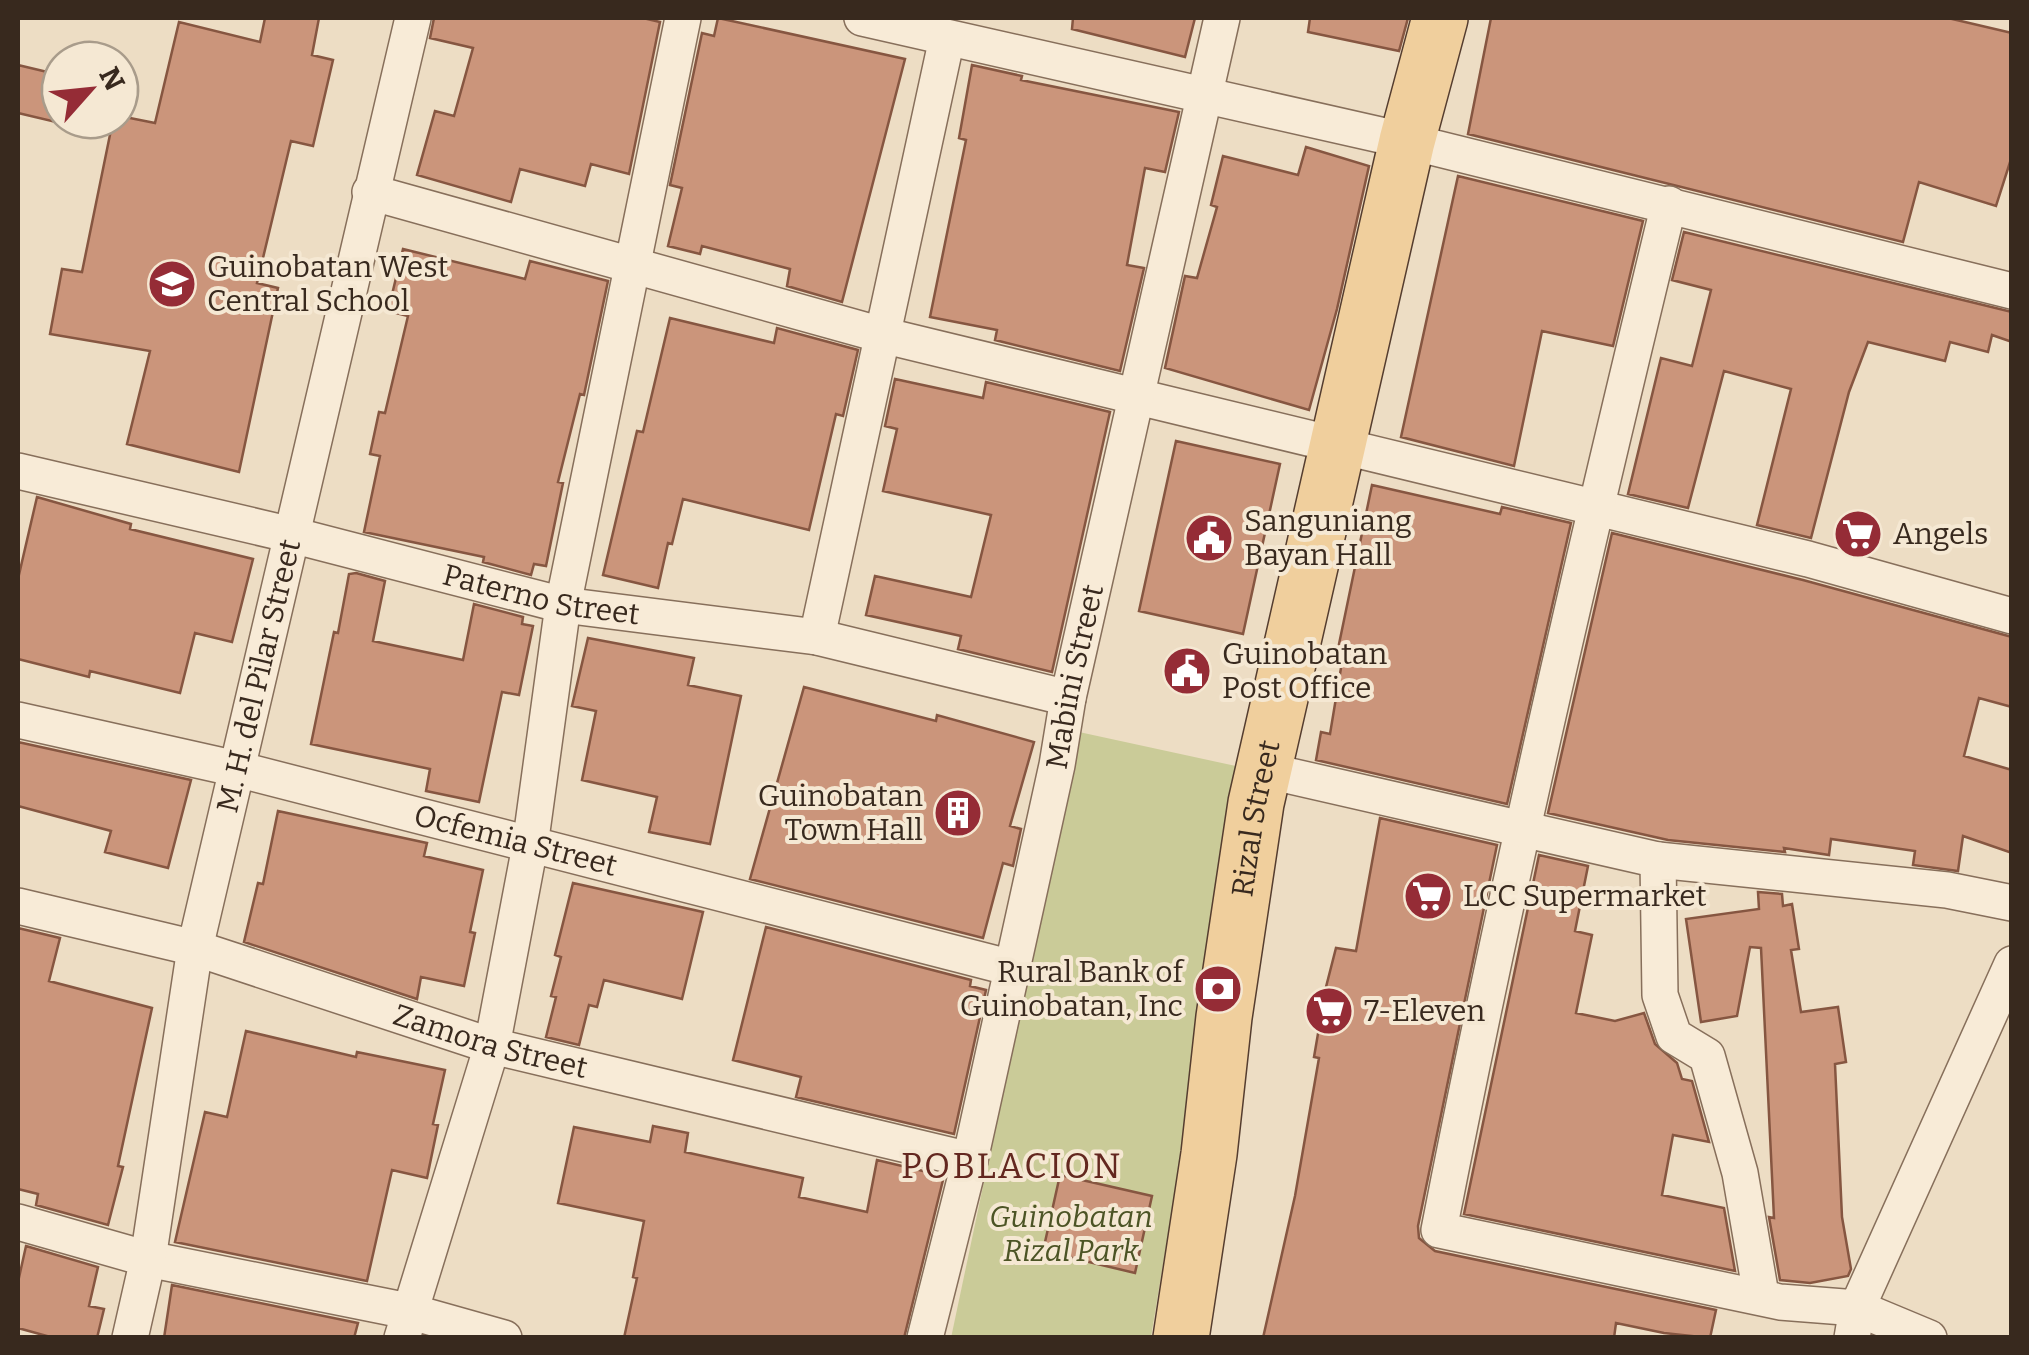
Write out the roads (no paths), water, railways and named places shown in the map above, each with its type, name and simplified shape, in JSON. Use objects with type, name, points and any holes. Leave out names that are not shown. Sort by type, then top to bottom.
[{"type":"main road","name":"Rizal Street","points":[[1181,1338],[1209,1154],[1227,998],[1264,770],[1407,140],[1440,18]]},
{"type":"street","name":"M. H. del Pilar Street","points":[[130,1338],[148,1259],[194,948],[413,18]]},
{"type":"street","points":[[405,1324],[492,1046],[530,846],[562,605],[682,18]]},
{"type":"street","points":[[862,18],[1407,140],[2011,288]]},
{"type":"street","name":"Mabini Street","points":[[924,1338],[970,1160],[1057,765],[1068,698],[1222,18]]},
{"type":"street","points":[[817,637],[947,38]]},
{"type":"street","points":[[370,192],[882,335],[1808,558],[2012,616]]},
{"type":"street","points":[[1669,204],[1596,506],[1478,1029],[1439,1230],[1761,1295],[1854,1323],[1929,1338]]},
{"type":"street","name":"Paterno Street","points":[[18,471],[292,535],[562,605],[817,637],[1068,698]]},
{"type":"street","name":"Ocfemia Street","points":[[18,720],[237,769],[1012,968]]},
{"type":"street","points":[[1264,770],[1658,860],[1947,890],[2012,903]]},
{"type":"street","points":[[1658,860],[1660,995],[1674,1036],[1706,1056],[1740,1174],[1761,1295]]},
{"type":"street","name":"Zamora Street","points":[[18,906],[194,948],[492,1046],[970,1160]]},
{"type":"street","points":[[1854,1323],[2012,964]]},
{"type":"street","points":[[18,1222],[405,1324],[504,1338]]},
{"type":"place","name":"Guinobatan West Central School","points":[[172,284]]},
{"type":"place","name":"Angels","points":[[1858,534]]},
{"type":"place","name":"Sanguniang Bayan Hall","points":[[1209,538]]},
{"type":"place","name":"Guinobatan Post Office","points":[[1187,671]]},
{"type":"place","name":"Guinobatan Town Hall","points":[[958,813]]},
{"type":"place","name":"LCC Supermarket","points":[[1428,896]]},
{"type":"place","name":"Rural Bank of Guinobatan, Inc","points":[[1218,989]]},
{"type":"place","name":"7-Eleven","points":[[1329,1011]]},
{"type":"district","name":"POBLACION","points":[[1012,1166]]},
{"type":"park label","name":"Guinobatan Rizal Park","points":[[1071,1234]]}]
